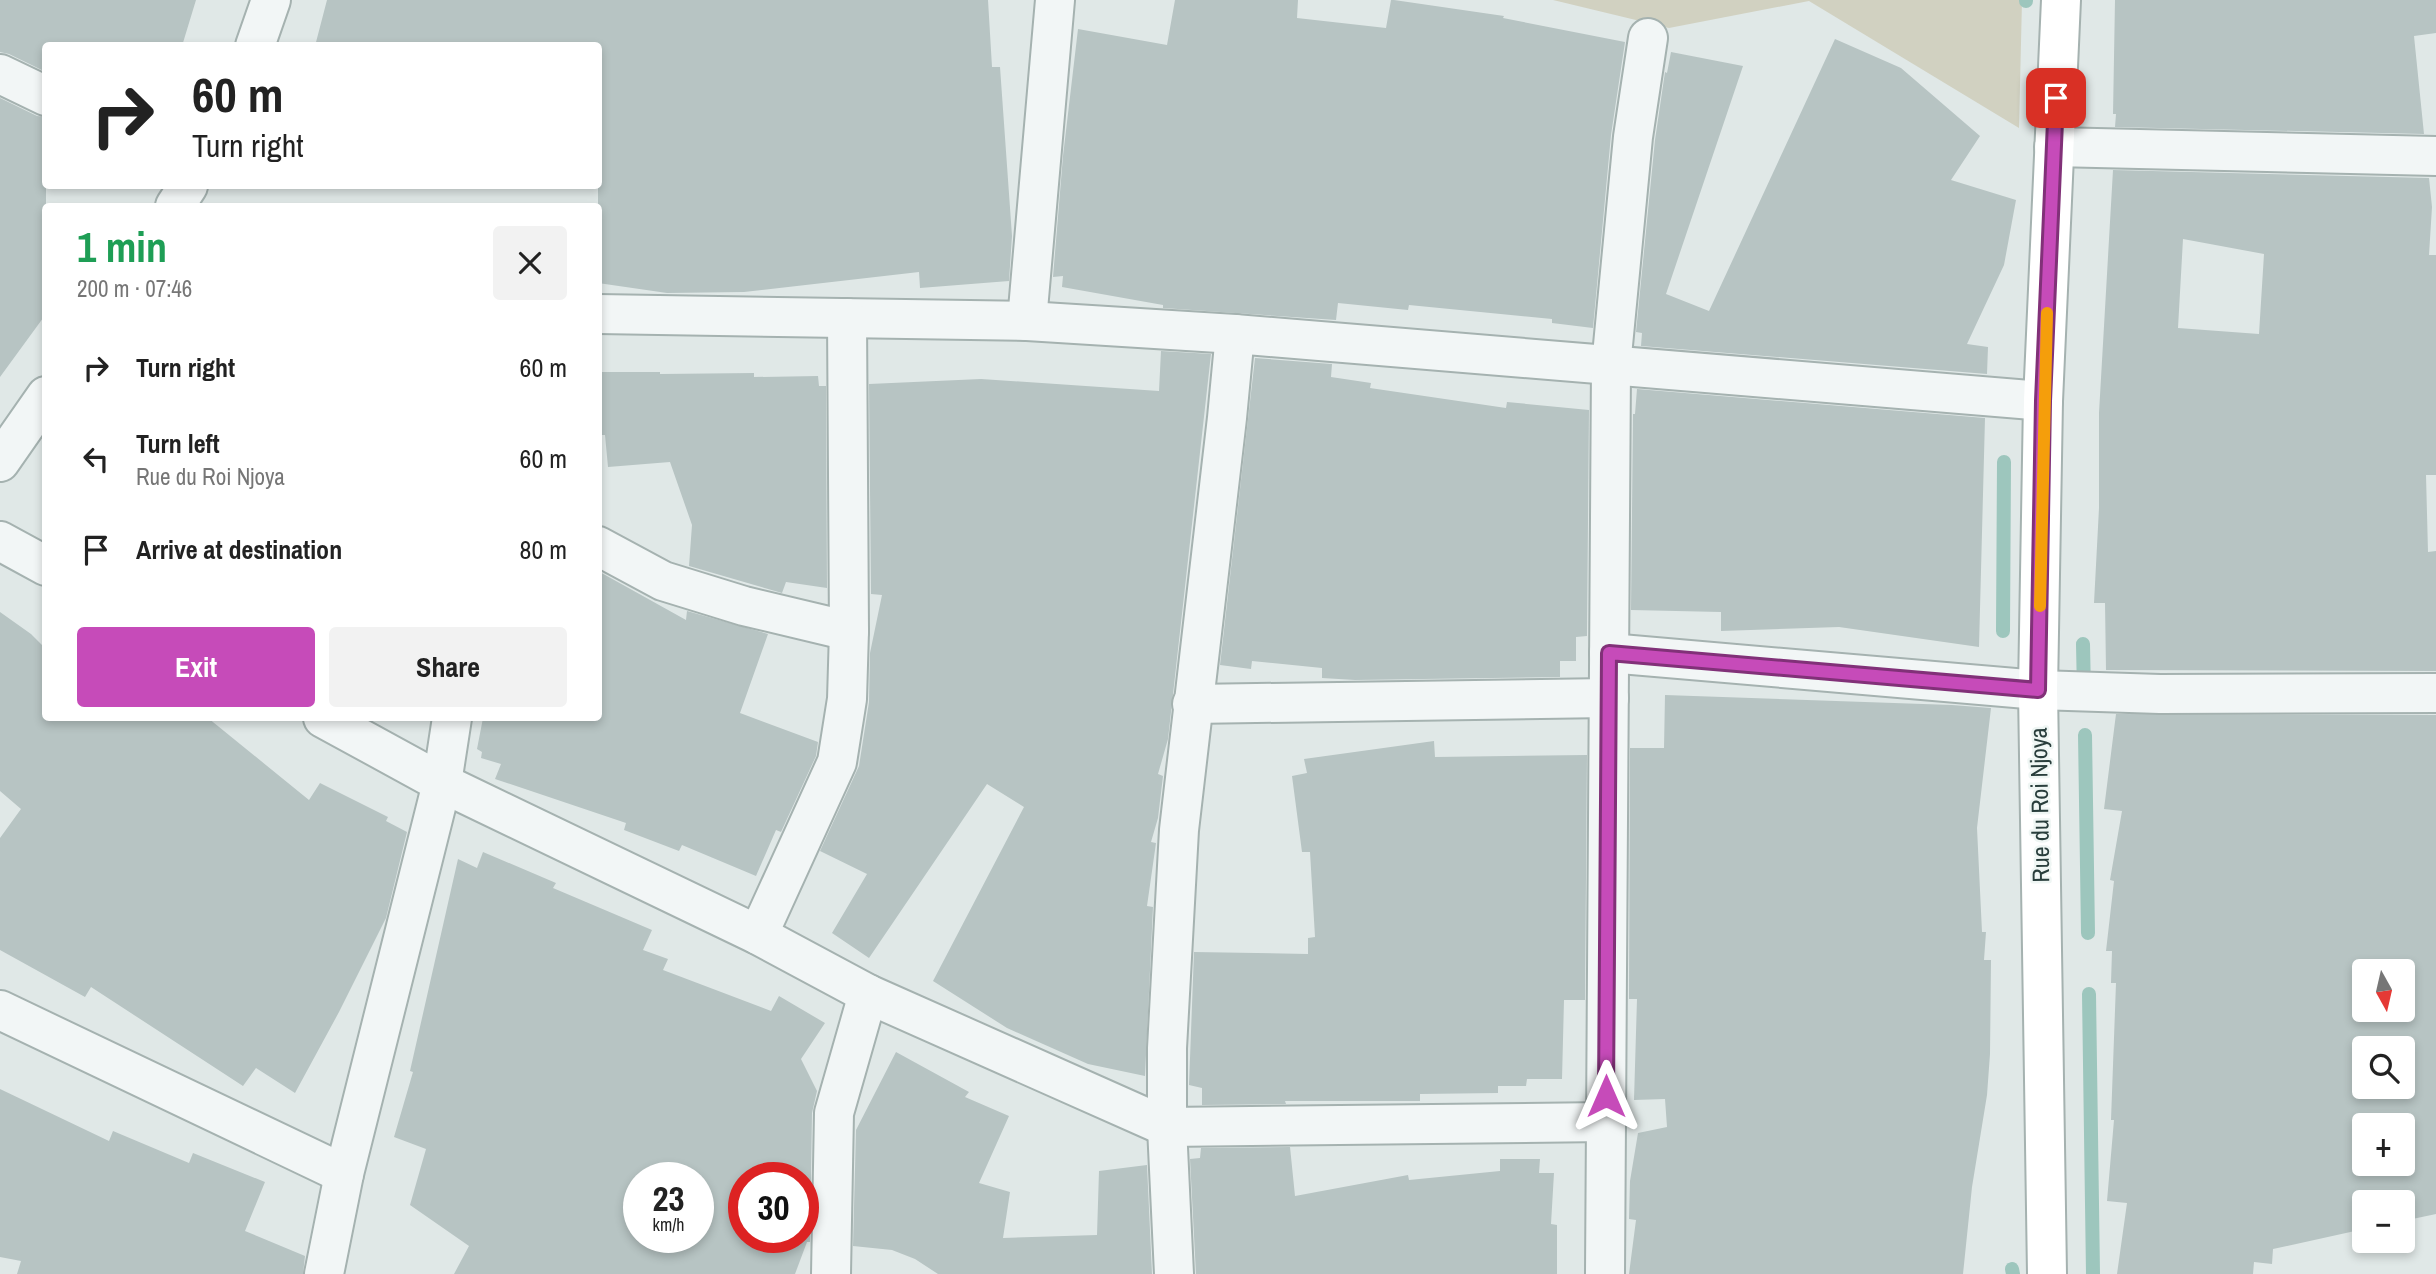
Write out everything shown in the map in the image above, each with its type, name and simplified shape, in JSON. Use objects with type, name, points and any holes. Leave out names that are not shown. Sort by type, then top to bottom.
[{"type":"main road","name":"Rue du Roi Njoya","points":[[2047,1274],[2038,690],[2043,401],[2060,0]]},
{"type":"street","points":[[257,42],[271,0]]},
{"type":"street","points":[[1027,321],[1055,0]]},
{"type":"street","points":[[1605,1274],[1611,366],[1633,137],[1648,38]]},
{"type":"street","points":[[0,74],[42,94]]},
{"type":"street","points":[[2054,147],[2436,156]]},
{"type":"street","points":[[602,314],[1027,321],[1234,334],[2043,401]]},
{"type":"street","points":[[758,935],[837,762],[847,699],[849,631],[846,318]]},
{"type":"street","points":[[1174,1274],[1167,1127],[1167,1048],[1173,922],[1192,704],[1218,498],[1234,334]]},
{"type":"street","points":[[0,462],[42,403]]},
{"type":"street","points":[[0,541],[42,564]]},
{"type":"street","points":[[602,548],[663,581],[744,606],[849,631]]},
{"type":"street","points":[[1609,653],[2038,690],[2160,694],[2436,693]]},
{"type":"street","points":[[1192,704],[1609,698]]},
{"type":"street","points":[[328,721],[442,783],[758,935],[868,994],[1167,1127],[1606,1122]]},
{"type":"street","points":[[324,1274],[344,1174],[442,783],[452,721]]},
{"type":"street","points":[[831,1274],[834,1113],[868,994]]},
{"type":"street","points":[[0,1010],[344,1174]]},
{"type":"green space","points":[[1553,0],[2022,0],[2019,128],[1809,1],[1669,28]]},
{"type":"building","points":[[0,0],[196,0],[183,42],[42,42],[42,70],[0,52]]},
{"type":"building","points":[[327,0],[988,0],[992,67],[1000,67],[1012,236],[1009,281],[920,288],[919,272],[744,292],[667,293],[602,284],[602,203],[598,203],[598,189],[602,189],[602,42],[316,42]]},
{"type":"building","points":[[1175,0],[1298,0],[1297,18],[1386,28],[1391,0],[1394,0],[1504,16],[1503,18],[1625,42],[1611,135],[1593,328],[1552,323],[1552,319],[1409,305],[1408,310],[1338,303],[1336,320],[1163,308],[1163,305],[1062,287],[1063,276],[1053,277],[1063,156],[1078,29],[1167,45]]},
{"type":"building","points":[[2115,0],[2436,0],[2436,33],[2414,36],[2424,134],[2115,127]]},
{"type":"building","points":[[1835,39],[1901,68],[1980,136],[1951,180],[2016,200],[2004,265],[1967,344],[1988,347],[1987,374],[1641,346],[1642,333],[1636,332],[1655,140],[1665,72],[1667,73],[1671,52],[1743,66],[1666,294],[1709,311]]},
{"type":"building","points":[[0,98],[42,117],[42,189],[46,189],[46,203],[42,203],[42,319],[0,377]]},
{"type":"building","points":[[2113,170],[2429,178],[2432,207],[2429,255],[2436,255],[2436,475],[2426,475],[2428,552],[2436,551],[2436,671],[2106,670],[2105,603],[2094,603],[2099,508],[2099,413]],"holes":[[[2183,239],[2264,254],[2259,334],[2178,328]]]},
{"type":"building","points":[[1161,351],[1211,354],[1168,739],[1158,774],[1163,776],[1158,818],[1151,842],[1156,843],[1147,906],[1153,907],[1145,1076],[1088,1064],[1007,1028],[933,981],[1024,807],[987,784],[869,958],[832,933],[867,874],[820,851],[859,766],[869,702],[870,653],[882,595],[871,594],[869,384],[981,379],[1159,391]]},
{"type":"building","points":[[1255,358],[1332,364],[1331,377],[1371,383],[1370,388],[1506,408],[1507,402],[1589,410],[1587,636],[1576,637],[1576,661],[1560,661],[1560,677],[1355,680],[1322,678],[1322,668],[1252,661],[1251,669],[1220,665]]},
{"type":"building","points":[[602,372],[754,373],[754,377],[818,376],[819,386],[826,386],[827,588],[786,582],[782,593],[689,566],[692,525],[670,462],[608,467],[605,435],[602,435]]},
{"type":"building","points":[[1637,389],[1985,418],[1979,647],[1839,627],[1721,631],[1721,612],[1631,610],[1633,414]]},
{"type":"building","points":[[602,573],[686,620],[687,611],[768,634],[740,713],[818,742],[816,756],[781,832],[776,830],[756,876],[682,845],[679,851],[624,830],[626,823],[495,779],[501,764],[481,758],[482,752],[477,749],[482,721],[602,721]]},
{"type":"building","points":[[0,612],[42,645],[42,721],[212,721],[309,800],[320,783],[388,817],[386,821],[407,832],[386,918],[295,1093],[256,1068],[243,1086],[91,987],[85,997],[0,950],[0,838],[21,809],[0,791]]},
{"type":"building","points":[[1665,695],[1991,708],[1977,828],[1982,932],[1986,932],[1984,960],[1991,960],[1990,1054],[1963,1274],[1629,1274],[1636,1220],[1629,1219],[1630,1181],[1638,1133],[1667,1127],[1665,1099],[1634,1100],[1637,999],[1629,999],[1630,748],[1664,748]]},
{"type":"building","points":[[2116,714],[2436,715],[2436,1214],[2415,1218],[2415,1190],[2352,1190],[2352,1232],[2273,1249],[2272,1264],[2254,1262],[2253,1274],[2117,1274],[2127,1203],[2107,1201],[2114,1120],[2111,1120],[2116,983],[2111,983],[2112,951],[2106,951],[2114,881],[2110,880],[2122,811],[2104,809]]},
{"type":"building","points":[[1434,741],[1435,757],[1587,755],[1585,1000],[1564,1000],[1562,1079],[1527,1079],[1526,1086],[1498,1086],[1498,1093],[1420,1094],[1420,1101],[1285,1101],[1286,1104],[1202,1105],[1202,1088],[1189,1085],[1194,952],[1308,954],[1308,938],[1315,937],[1310,852],[1302,852],[1292,776],[1307,773],[1304,759]]},
{"type":"building","points":[[483,852],[556,883],[553,888],[652,930],[643,950],[668,959],[663,970],[771,1011],[779,996],[825,1023],[801,1059],[817,1091],[812,1113],[811,1162],[728,1162],[728,1253],[803,1253],[795,1274],[454,1274],[469,1246],[410,1205],[426,1149],[394,1137],[413,1072],[410,1071],[458,859],[477,868]]},
{"type":"building","points":[[896,1052],[969,1092],[965,1097],[1009,1116],[979,1183],[1010,1192],[1003,1238],[1097,1235],[1099,1171],[1147,1165],[1152,1274],[938,1274],[915,1259],[892,1250],[853,1246],[856,1130]]},
{"type":"building","points":[[0,1089],[109,1141],[113,1131],[189,1163],[193,1153],[265,1182],[245,1231],[305,1256],[303,1274],[17,1274],[21,1261],[0,1257]]},
{"type":"building","points":[[1290,1147],[1295,1196],[1408,1175],[1409,1180],[1500,1171],[1500,1159],[1540,1159],[1539,1173],[1554,1173],[1551,1224],[1557,1225],[1557,1274],[1196,1274],[1190,1159],[1200,1158],[1201,1148]]},
{"type":"waterway","points":[[2003,631],[2004,462]]},
{"type":"waterway","points":[[2083,644],[2084,692]]},
{"type":"waterway","points":[[2085,735],[2088,933]]},
{"type":"waterway","points":[[2089,994],[2093,1274]]},
{"type":"waterway","points":[[2012,1269],[2013,1274]]},
{"type":"slow traffic","points":[[2040,606],[2047,313]]},
{"type":"route","points":[[1606,1096],[1609,653],[2038,690],[2043,401],[2056,98]]}]
